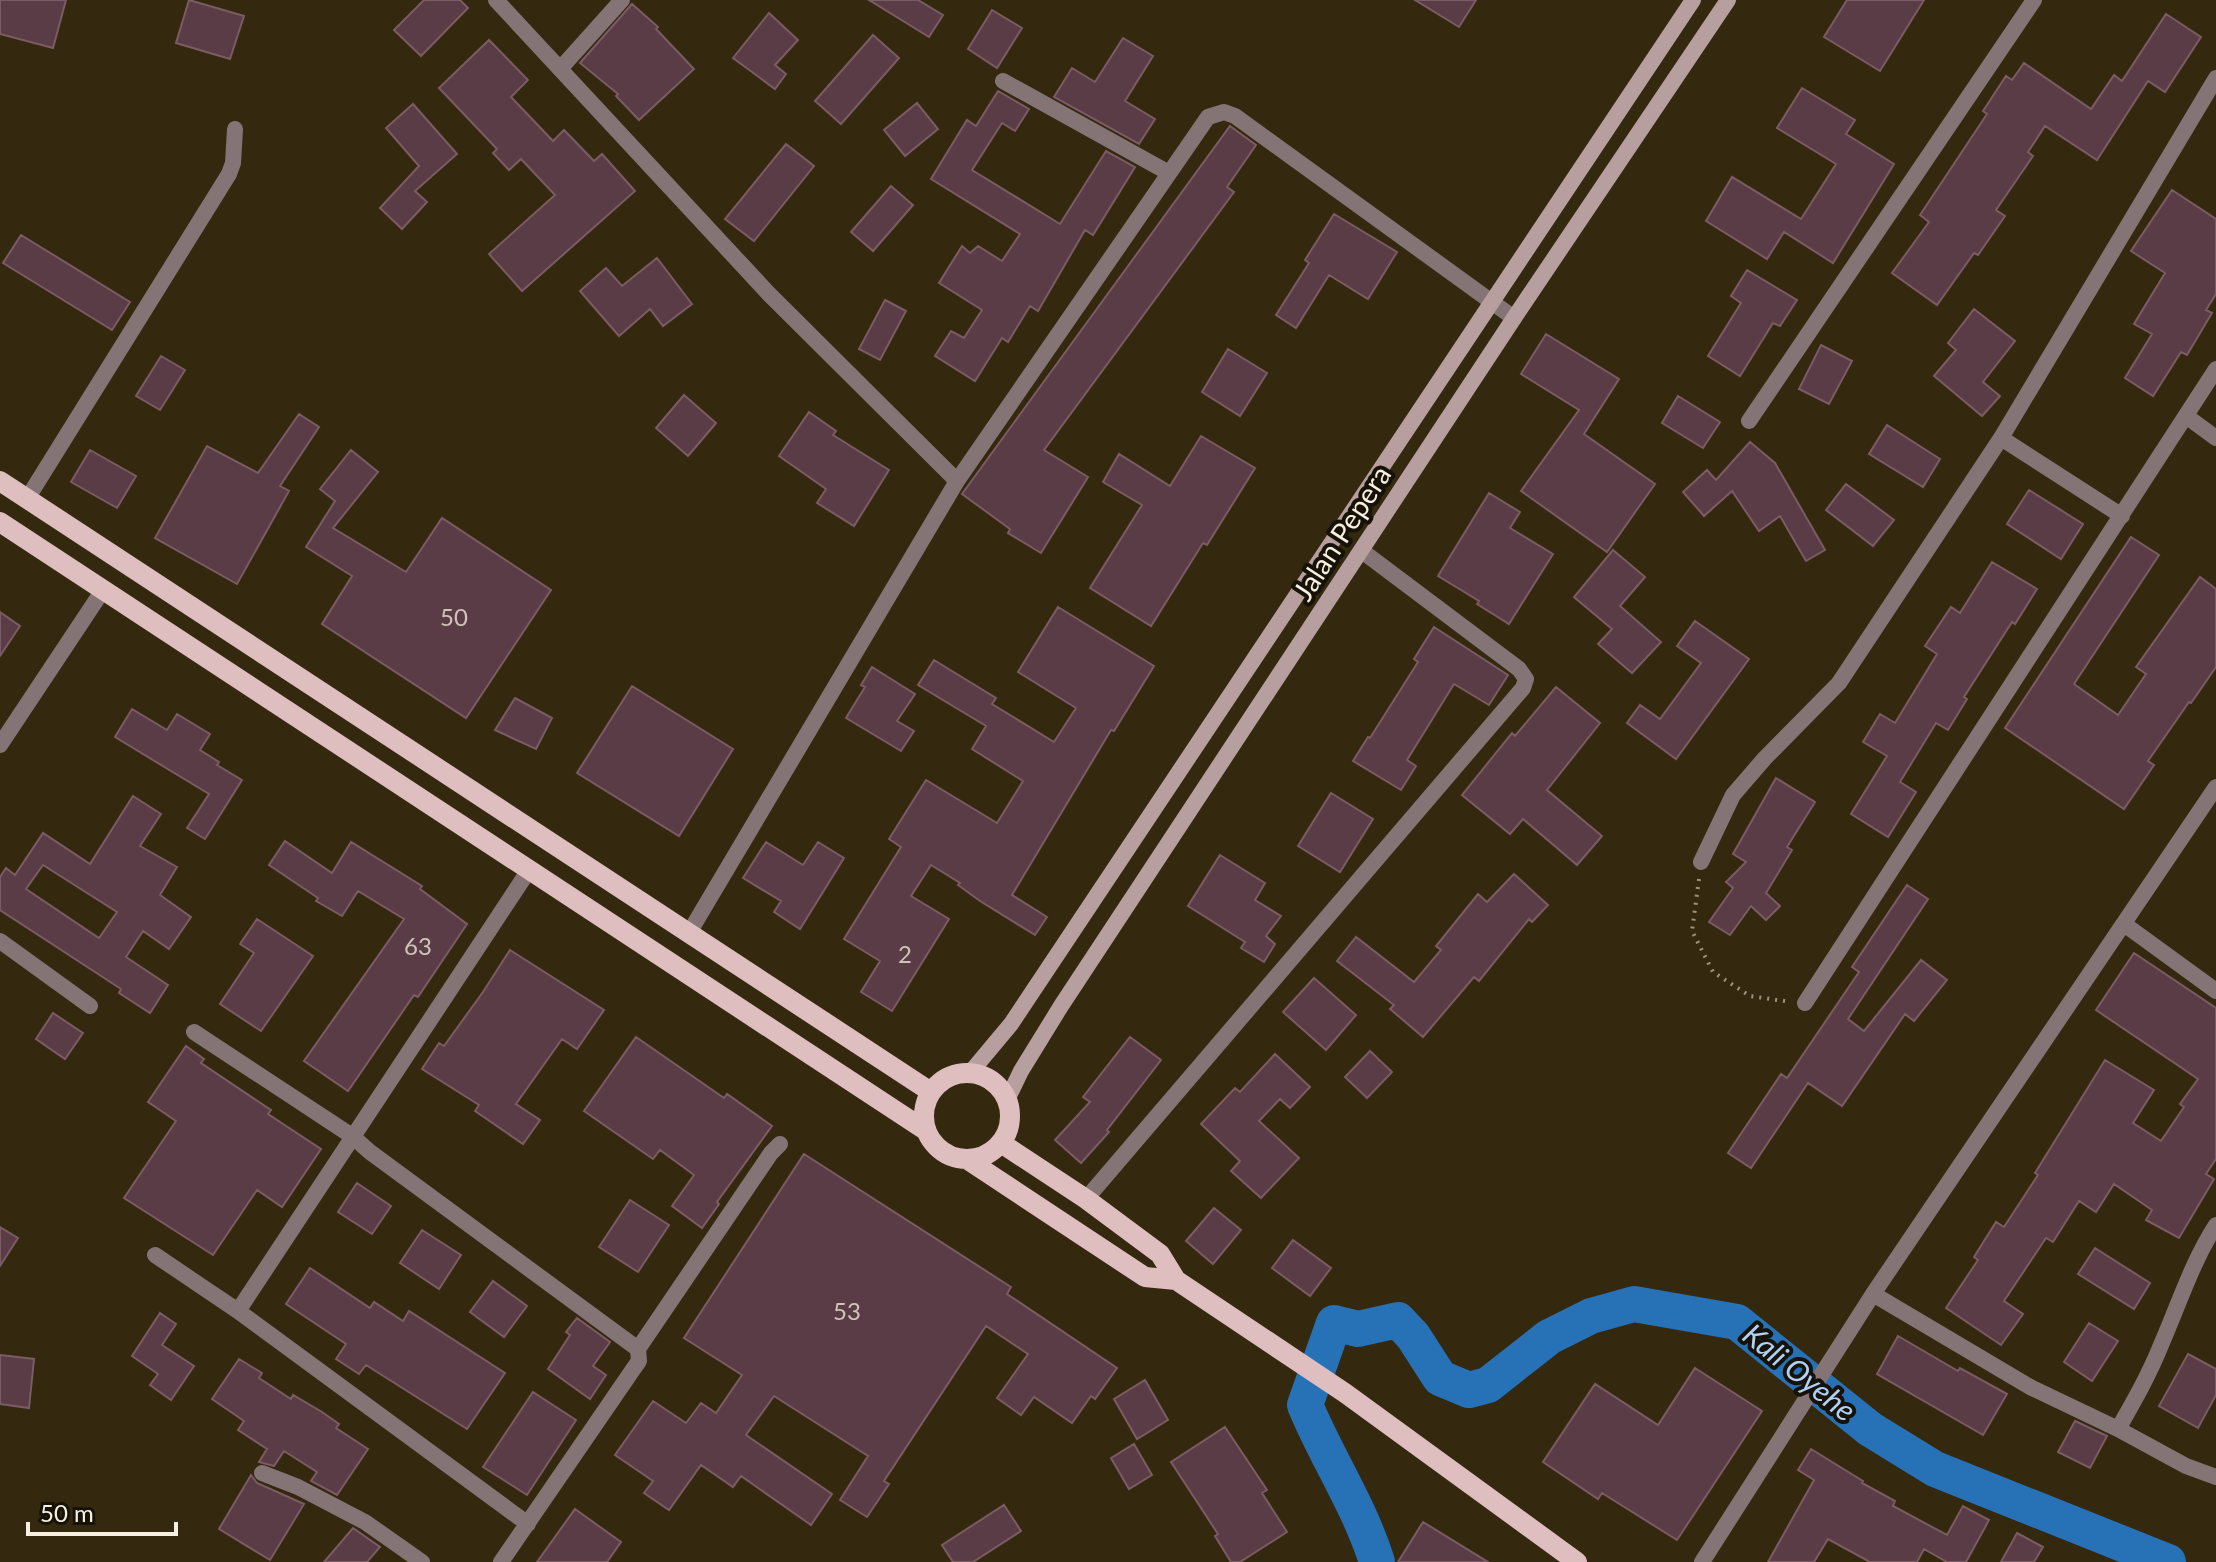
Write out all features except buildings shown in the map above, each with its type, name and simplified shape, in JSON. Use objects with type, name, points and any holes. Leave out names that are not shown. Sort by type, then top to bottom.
[{"type":"main road","name":"Jalan Pepera","points":[[970,1073],[1011,1024],[1693,0]]},
{"type":"main road","name":"Jalan Pepera","points":[[1007,1100],[1053,1019],[1514,318],[1728,0]]},
{"type":"main road","points":[[0,481],[931,1092]]},
{"type":"main road","points":[[0,522],[925,1130]]},
{"type":"main road","points":[[1233,693],[1258,707]]},
{"type":"main road","points":[[380,772],[399,743]]},
{"type":"main road","points":[[968,1160],[982,1157],[1001,1143],[1010,1115],[1007,1100],[997,1085],[985,1077],[970,1073],[955,1074],[941,1081],[931,1092],[923,1115],[925,1130],[932,1143],[944,1153],[968,1160],[1145,1277],[1176,1280]]},
{"type":"main road","points":[[1001,1143],[1086,1199],[1160,1254],[1176,1280],[1345,1393],[1580,1560]]},
{"type":"street","points":[[496,0],[769,294],[957,481]]},
{"type":"street","points":[[560,69],[622,0]]},
{"type":"street","points":[[1749,421],[2034,0]]},
{"type":"street","points":[[1701,862],[1733,795],[1839,683],[2001,438],[2216,78]]},
{"type":"street","points":[[1003,81],[1169,173]]},
{"type":"street","points":[[689,933],[957,481],[1208,117],[1224,112],[1231,114],[1514,318]]},
{"type":"street","points":[[27,499],[229,174],[233,163],[235,129]]},
{"type":"street","points":[[1805,1003],[2216,369]]},
{"type":"street","points":[[2186,416],[2216,438]]},
{"type":"street","points":[[2001,438],[2122,516]]},
{"type":"street","points":[[1086,1199],[1523,688],[1526,679],[1519,669],[1362,551]]},
{"type":"street","points":[[0,745],[103,590]]},
{"type":"street","points":[[1702,1562],[1873,1294],[2216,787]]},
{"type":"street","points":[[238,1311],[529,870]]},
{"type":"street","points":[[2124,924],[2216,991]]},
{"type":"street","points":[[0,941],[90,1006]]},
{"type":"street","points":[[194,1032],[352,1136],[638,1349]]},
{"type":"street","points":[[501,1562],[639,1361],[638,1349],[780,1144]]},
{"type":"street","points":[[2118,1429],[2142,1388],[2183,1289],[2204,1243],[2216,1225]]},
{"type":"street","points":[[155,1255],[238,1311],[528,1524]]},
{"type":"street","points":[[1873,1294],[2032,1388],[2186,1466],[2216,1477]]},
{"type":"street","points":[[262,1473],[298,1487],[365,1522],[422,1562]]},
{"type":"path","points":[[1701,862],[1692,931],[1713,972],[1750,996],[1805,1003]]},
{"type":"waterway","name":"Kali Oyehe","points":[[1377,1562],[1362,1522],[1305,1405],[1334,1323],[1358,1329],[1398,1320],[1413,1336],[1440,1378],[1469,1390],[1488,1385],[1549,1337],[1591,1316],[1634,1304],[1737,1322],[1870,1429],[1935,1469],[2168,1562]]}]
